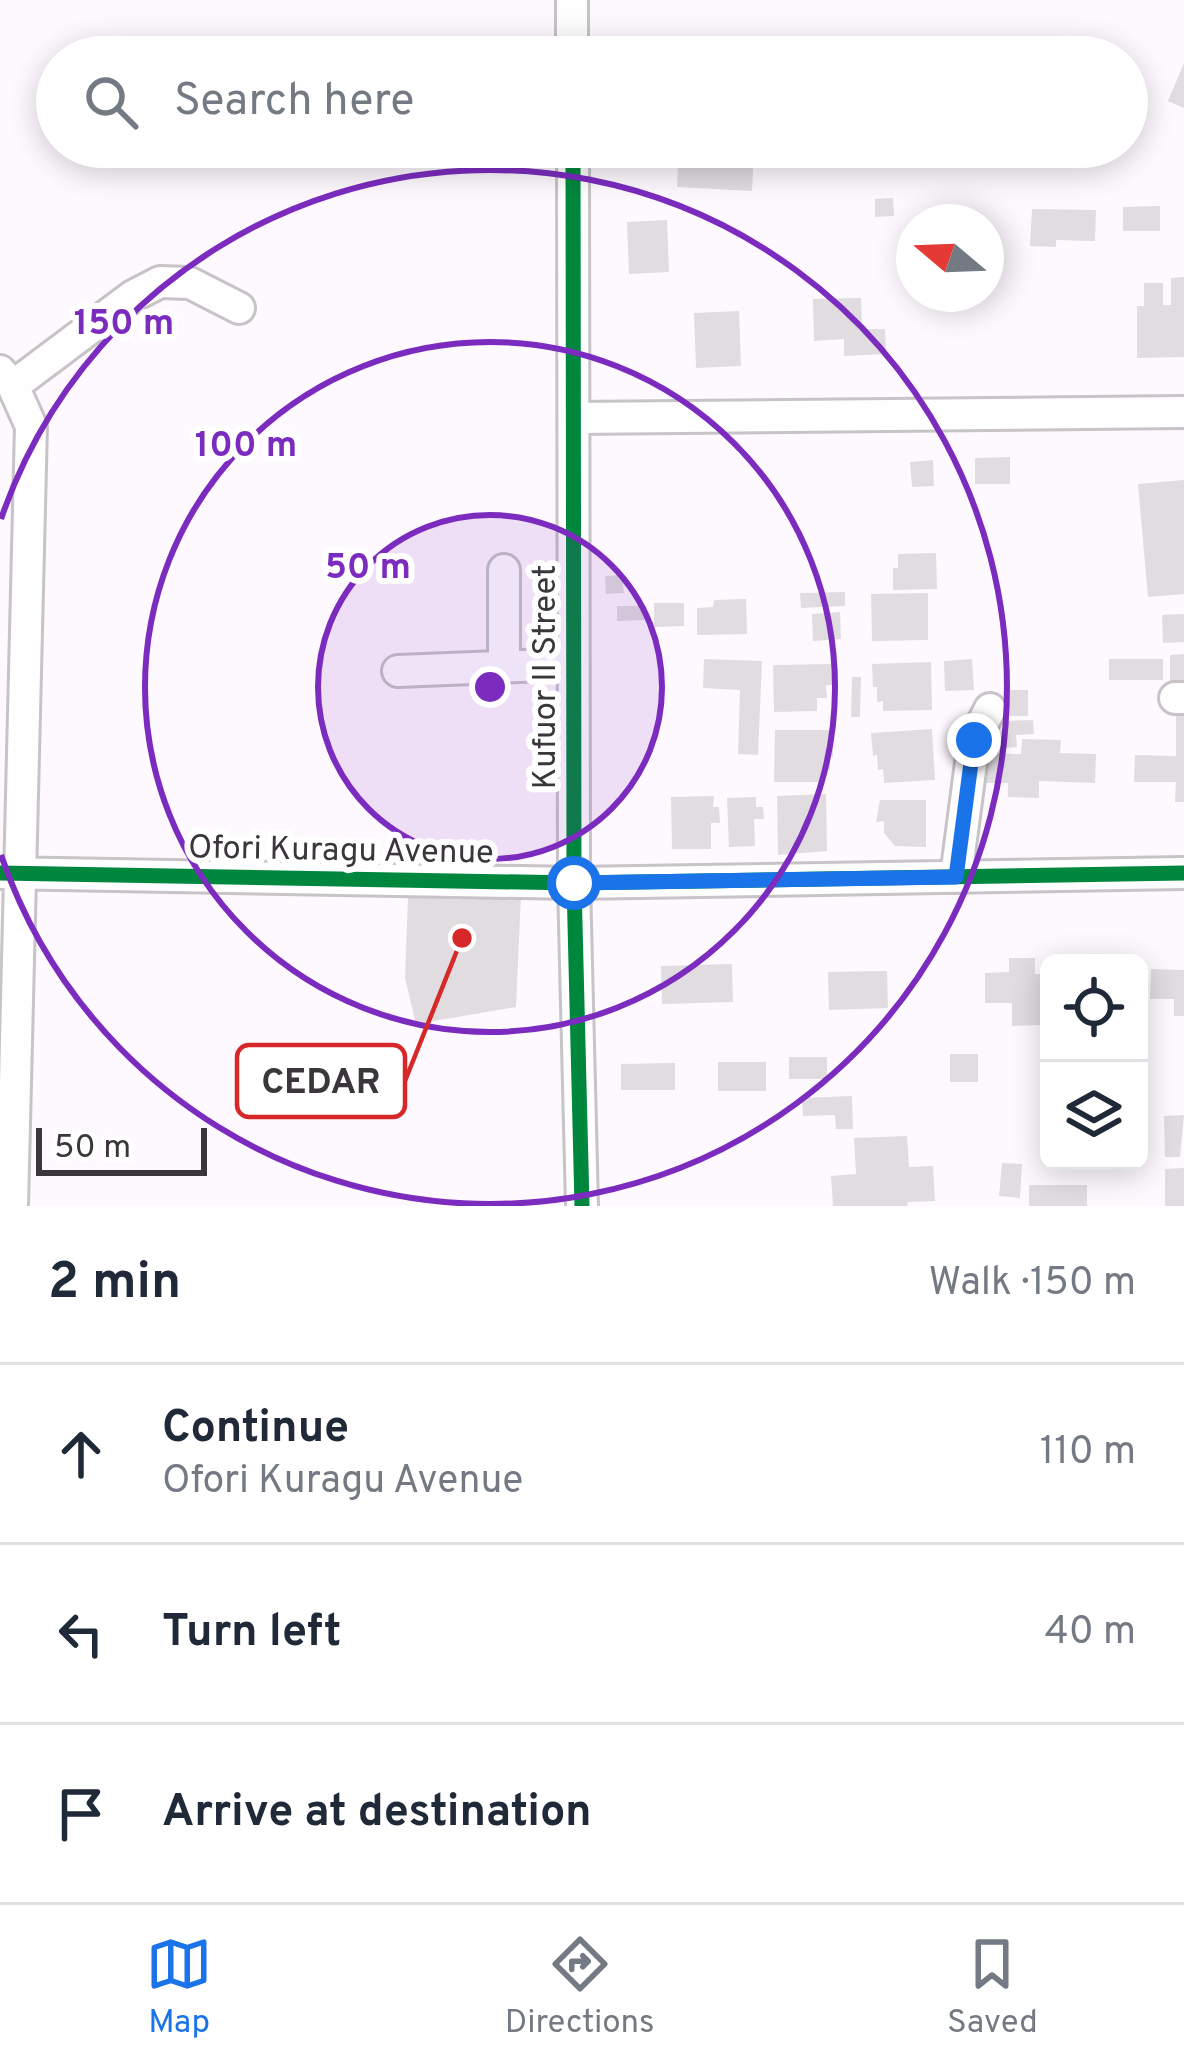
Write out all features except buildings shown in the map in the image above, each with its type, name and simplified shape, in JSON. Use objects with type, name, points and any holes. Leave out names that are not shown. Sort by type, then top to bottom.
[{"type":"street","points":[[572,0],[572,36]]},
{"type":"street","name":"Kufuor II Street","points":[[573,168],[572,664],[582,1206]]},
{"type":"street","points":[[12,1206],[9,872],[31,426],[6,378],[160,282],[190,283],[239,308]]},
{"type":"street","points":[[574,418],[1184,412]]},
{"type":"street","points":[[503,570],[504,665]]},
{"type":"street","points":[[398,671],[572,664]]},
{"type":"street","points":[[956,877],[974,740],[990,709]]},
{"type":"street","name":"Ofori Kuragu Avenue","points":[[9,872],[574,883],[1184,873]]},
{"type":"cycle path","points":[[573,168],[574,883],[582,1206]]},
{"type":"cycle path","points":[[0,873],[574,883],[1184,873]]},
{"type":"place","name":"CEDAR","points":[[462,938]]},
{"type":"route","points":[[574,883],[956,877],[974,740]]}]
